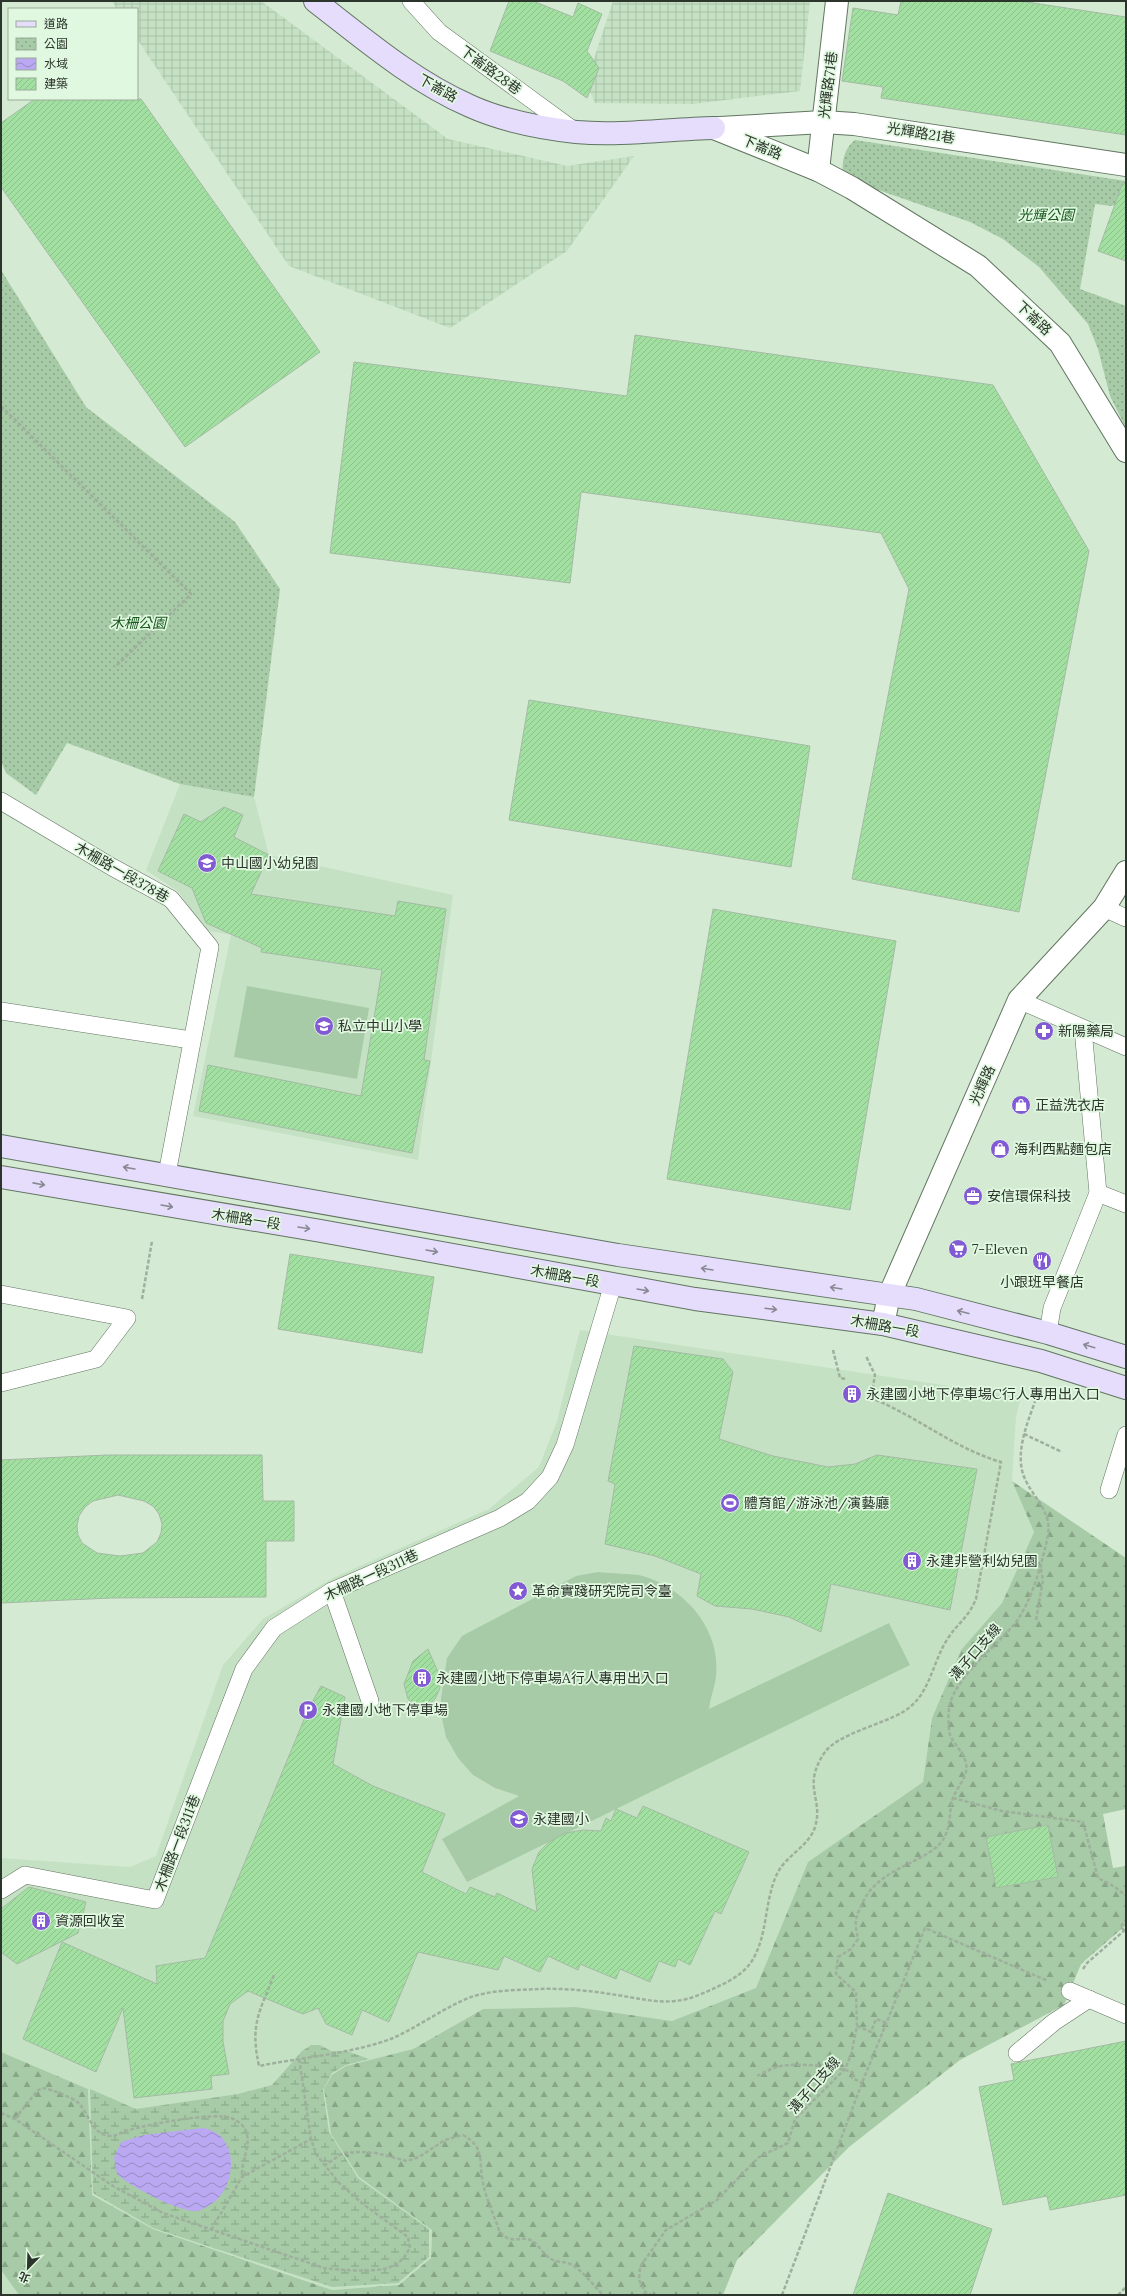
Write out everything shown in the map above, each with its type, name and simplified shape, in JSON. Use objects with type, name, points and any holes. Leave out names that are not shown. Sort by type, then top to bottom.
[{"type":"main road","name":"下崙路","points":[[315,1],[404,69],[470,106],[523,124],[576,132],[620,133],[714,128]]},
{"type":"main road","name":"木柵路一段","points":[[1,1146],[167,1174],[618,1255],[916,1299],[1048,1333],[1126,1358]]},
{"type":"main road","name":"木柵路一段","points":[[1,1177],[327,1232],[695,1299],[883,1324],[1041,1361],[1126,1388]]},
{"type":"street","name":"光輝路71巷","points":[[818,170],[837,1]]},
{"type":"street","name":"光輝路21巷","points":[[714,128],[823,122],[872,126],[1126,165]]},
{"type":"street","name":"下崙路","points":[[714,128],[818,170],[852,188],[978,266],[1060,343],[1126,451]]},
{"type":"street","name":"光輝路","points":[[883,1324],[889,1296],[1019,1000],[1104,908],[1126,872]]},
{"type":"lane","name":"下崙路28巷","points":[[411,1],[439,32],[576,132]]},
{"type":"lane","name":"木柵路一段378巷","points":[[1,801],[112,867],[171,899],[210,947],[191,1040],[167,1174]]},
{"type":"lane","points":[[1104,908],[1126,918]]},
{"type":"lane","points":[[1019,1000],[1126,1048]]},
{"type":"lane","points":[[1,1011],[191,1040]]},
{"type":"lane","points":[[1048,1333],[1052,1308],[1098,1193],[1083,1029]]},
{"type":"lane","points":[[1098,1193],[1126,1204]]},
{"type":"lane","name":"木柵路一段311巷","points":[[1,1890],[25,1875],[155,1900],[244,1669],[274,1628],[332,1591],[500,1518],[528,1501],[550,1477],[565,1445],[613,1284]]},
{"type":"lane","points":[[1,1294],[127,1318],[96,1359],[1,1384]]},
{"type":"lane","points":[[1109,1490],[1126,1436]]},
{"type":"lane","points":[[332,1591],[370,1701]]},
{"type":"lane","points":[[1070,1991],[1126,2015]]},
{"type":"lane","points":[[1017,2053],[1054,2022],[1089,1999]]},
{"type":"path","points":[[1,406],[191,594],[115,667]]},
{"type":"path","points":[[142,1303],[152,1241]]},
{"type":"path","points":[[833,1350],[840,1378],[847,1379]]},
{"type":"path","points":[[274,1975],[257,2017],[254,2030],[254,2042],[258,2066],[368,2046],[392,2038],[473,1996],[504,1991],[542,1989],[619,1995],[648,2001],[678,2001],[702,1994],[728,1982],[748,1966],[760,1945],[772,1888],[779,1871],[791,1855],[804,1844],[815,1828],[816,1814],[812,1782],[817,1764],[828,1748],[903,1713],[918,1701],[927,1687],[948,1638],[970,1614],[976,1599],[1001,1462],[965,1450],[892,1407],[871,1398],[874,1375],[866,1356]]},
{"type":"path","name":"溝子口支線","points":[[646,2293],[639,2280],[640,2267],[666,2230],[717,2200],[759,2157],[788,2143],[795,2119],[845,2069],[851,2055],[857,2026],[856,1992],[836,1974],[838,1957],[851,1949],[858,1939],[854,1919],[870,1888],[896,1869],[928,1854],[945,1838],[951,1817],[953,1798],[965,1777],[966,1761],[950,1734],[950,1706],[956,1687],[1017,1621],[1031,1597],[1048,1534],[1048,1516],[1029,1488],[1023,1473],[1024,1434],[1038,1393]]},
{"type":"path","points":[[1024,1434],[1062,1452]]},
{"type":"path","points":[[1036,1620],[1043,1580],[1040,1562]]},
{"type":"path","points":[[953,1798],[1002,1811],[1083,1822],[1098,1878],[1115,1887],[1126,1896]]},
{"type":"path","points":[[782,2295],[862,2083],[925,1928],[1070,1991],[1087,1963],[1125,1930],[1120,1927],[1126,1920]]},
{"type":"path","points":[[857,2026],[870,2032],[876,2018],[887,2023]]},
{"type":"path","points":[[1,2113],[15,2119],[113,2186],[163,2213],[324,2268],[345,2270],[390,2268],[403,2259],[410,2248],[408,2237],[363,2204],[339,2183],[324,2166],[311,2139],[299,2058]]},
{"type":"path","points":[[757,2076],[778,2066],[811,2065],[845,2069],[854,2073],[852,2078],[862,2083]]},
{"type":"path","points":[[15,2119],[37,2091],[42,2088],[76,2102],[99,2132],[109,2136],[138,2128],[202,2118],[217,2116],[232,2118],[244,2126],[248,2135],[247,2145],[242,2160],[242,2177],[211,2230]]},
{"type":"path","points":[[324,2166],[344,2153],[376,2153],[408,2161],[419,2158],[445,2140],[463,2135],[474,2141],[481,2155],[483,2183],[499,2230],[503,2237],[509,2240],[526,2240],[533,2242],[552,2260],[571,2264],[603,2295]]},
{"type":"path","points":[[242,2177],[311,2139]]},
{"type":"path","points":[[1118,2295],[1126,2287]]},
{"type":"path","points":[[642,2295],[646,2293],[653,2295]]},
{"type":"shaded area","points":[[112,1],[261,1],[448,139],[567,166],[634,156],[567,251],[450,328],[289,266],[138,40],[138,8],[116,8]]},
{"type":"shaded area","points":[[613,1],[810,1],[800,91],[693,104],[595,103],[586,83]]},
{"type":"shaded area","name":"私立中山小學","points":[[180,784],[254,797],[269,855],[453,895],[418,1160],[193,1116],[231,935],[204,930],[179,892],[146,870]]},
{"type":"shaded area","name":"永建國小","points":[[580,1330],[1021,1397],[1016,1417],[1012,1481],[1034,1532],[1002,1603],[961,1650],[932,1718],[923,1782],[808,1862],[757,1988],[672,2021],[576,2007],[483,2009],[413,2049],[346,2066],[324,2089],[331,2134],[359,2177],[432,2229],[431,2258],[399,2285],[332,2290],[153,2229],[92,2195],[88,2089],[1,2052],[1,1858],[130,1867],[156,1856],[223,1665],[263,1619],[333,1578],[489,1509],[539,1467],[557,1421]]},
{"type":"shaded area","points":[[1,2270],[19,2295],[1,2295]]},
{"type":"green space","name":"光輝公園","points":[[855,140],[1126,181],[1126,202],[1111,206],[1095,204],[1080,289],[1126,306],[1126,428],[1110,396],[1098,349],[1088,324],[1039,267],[1003,239],[970,222],[850,180],[844,176],[844,156],[848,147]]},
{"type":"green space","name":"木柵公園","points":[[1,270],[86,407],[235,522],[280,589],[254,797],[180,784],[67,743],[36,795],[6,773],[1,761]]},
{"type":"green space","points":[[247,986],[369,1008],[357,1079],[234,1057]]},
{"type":"green space","points":[[1012,1481],[1126,1558],[1126,1809],[1103,1814],[1113,1868],[1126,1866],[1126,1925],[1081,1964],[1064,2005],[960,2060],[849,2147],[737,2260],[723,2295],[19,2295],[1,2270],[1,2052],[88,2089],[92,2195],[153,2229],[332,2290],[399,2285],[431,2258],[432,2230],[359,2177],[331,2134],[324,2089],[332,2075],[346,2066],[413,2049],[483,2009],[576,2007],[672,2021],[756,1988],[808,1862],[923,1782],[932,1718],[961,1650],[1002,1603],[1034,1532]]},
{"type":"green space","points":[[598,1572],[638,1575],[659,1582],[686,1601],[698,1614],[713,1643],[716,1659],[716,1676],[709,1709],[889,1623],[910,1665],[467,1882],[442,1839],[519,1796],[495,1788],[473,1775],[458,1758],[446,1737],[441,1714],[441,1698],[447,1658],[462,1636],[576,1576]]},
{"type":"green space","points":[[311,2045],[320,2045],[331,2051],[347,2051],[369,2059],[346,2065],[332,2073],[323,2090],[329,2132],[358,2178],[429,2229],[429,2257],[398,2283],[332,2287],[153,2228],[93,2193],[90,2089],[136,2109],[238,2094],[272,2085],[302,2051]]},
{"type":"water","points":[[203,2128],[213,2131],[221,2136],[229,2150],[231,2159],[231,2168],[226,2187],[215,2201],[204,2208],[198,2211],[189,2210],[167,2203],[143,2192],[117,2174],[114,2158],[121,2142],[144,2135]]},
{"type":"building","points":[[509,1],[533,1],[573,17],[578,3],[602,14],[587,51],[599,68],[587,98],[563,81],[490,51]]},
{"type":"building","points":[[901,1],[1020,1],[1126,17],[1126,135],[881,98],[883,87],[842,81],[853,8],[898,15]]},
{"type":"building","points":[[141,99],[320,352],[185,447],[1,187],[1,123],[34,100]]},
{"type":"building","points":[[1123,182],[1126,183],[1126,261],[1098,251]]},
{"type":"building","points":[[635,335],[993,385],[1089,551],[1019,912],[852,879],[909,589],[881,533],[581,492],[570,583],[330,553],[354,362],[627,396]]},
{"type":"building","points":[[529,700],[810,746],[791,867],[509,820]]},
{"type":"building","points":[[224,807],[243,815],[234,837],[269,855],[251,894],[395,916],[398,901],[446,909],[424,1060],[430,1061],[412,1153],[199,1111],[208,1065],[361,1096],[382,970],[261,952],[262,948],[206,923],[192,888],[158,871],[184,814],[201,822]]},
{"type":"building","points":[[713,909],[896,941],[850,1210],[667,1179]]},
{"type":"building","points":[[290,1254],[434,1277],[422,1353],[278,1329]]},
{"type":"building","name":"體育館/游泳池/演藝廳","points":[[634,1346],[723,1359],[733,1372],[719,1439],[773,1456],[828,1467],[855,1464],[877,1455],[977,1469],[950,1610],[831,1584],[821,1632],[789,1617],[752,1609],[715,1606],[697,1596],[701,1574],[655,1556],[605,1544],[615,1484],[608,1481]]},
{"type":"building","points":[[107,1455],[262,1455],[263,1501],[294,1501],[294,1541],[266,1541],[266,1597],[111,1598],[1,1603],[1,1460]],"holes":[[[118,1495],[144,1501],[153,1506],[159,1514],[162,1524],[161,1533],[157,1542],[143,1553],[120,1556],[97,1553],[82,1543],[78,1535],[77,1526],[79,1516],[85,1507],[93,1501]]]},
{"type":"building","name":"永建國小地下停車場A行人專用出入口","points":[[428,1649],[438,1672],[440,1688],[435,1699],[421,1712],[408,1699],[404,1684],[413,1661]]},
{"type":"building","points":[[321,1686],[345,1697],[333,1764],[373,1786],[445,1814],[422,1872],[466,1894],[470,1887],[495,1897],[497,1893],[537,1912],[532,1869],[539,1852],[549,1842],[566,1833],[583,1830],[601,1831],[606,1818],[611,1821],[616,1809],[637,1818],[643,1806],[749,1852],[721,1914],[715,1911],[690,1965],[678,1959],[675,1967],[659,1961],[650,1982],[620,1969],[616,1979],[580,1964],[578,1970],[548,1956],[540,1972],[504,1956],[498,1970],[418,1952],[389,2022],[362,2010],[352,2035],[326,2024],[318,2008],[303,2014],[248,1991],[230,2004],[223,2021],[223,2042],[229,2074],[211,2076],[212,2089],[134,2098],[123,2008],[96,2072],[23,2039],[62,1942],[157,1984],[156,1966],[205,1958],[308,1710]]},
{"type":"building","points":[[1048,1825],[1058,1877],[996,1888],[986,1837]]},
{"type":"building","name":"資源回收室","points":[[29,1887],[86,1902],[78,1933],[17,1964],[1,1952],[1,1909]]},
{"type":"building","points":[[1126,2041],[1126,2195],[1050,2210],[1047,2196],[1003,2205],[979,2087],[1014,2080],[1011,2064]]},
{"type":"building","points":[[888,2193],[992,2229],[970,2295],[853,2295]]},
{"type":"place","name":"中山國小幼兒園","points":[[207,863]]},
{"type":"place","name":"私立中山小學","points":[[324,1026]]},
{"type":"place","name":"新陽藥局","points":[[1044,1031]]},
{"type":"place","name":"正益洗衣店","points":[[1021,1105]]},
{"type":"place","name":"海利西點麵包店","points":[[1000,1149]]},
{"type":"place","name":"安信環保科技","points":[[973,1196]]},
{"type":"place","name":"7-Eleven","points":[[958,1249]]},
{"type":"place","name":"小跟班早餐店","points":[[1042,1261]]},
{"type":"place","name":"永建國小地下停車場C行人專用出入口","points":[[852,1394]]},
{"type":"place","name":"體育館/游泳池/演藝廳","points":[[730,1503]]},
{"type":"place","name":"永建非營利幼兒園","points":[[912,1561]]},
{"type":"place","name":"革命實踐研究院司令臺","points":[[518,1591]]},
{"type":"place","name":"永建國小地下停車場A行人專用出入口","points":[[422,1678]]},
{"type":"place","name":"永建國小地下停車場","points":[[308,1710]]},
{"type":"place","name":"永建國小","points":[[519,1819]]},
{"type":"place","name":"資源回收室","points":[[41,1921]]}]
